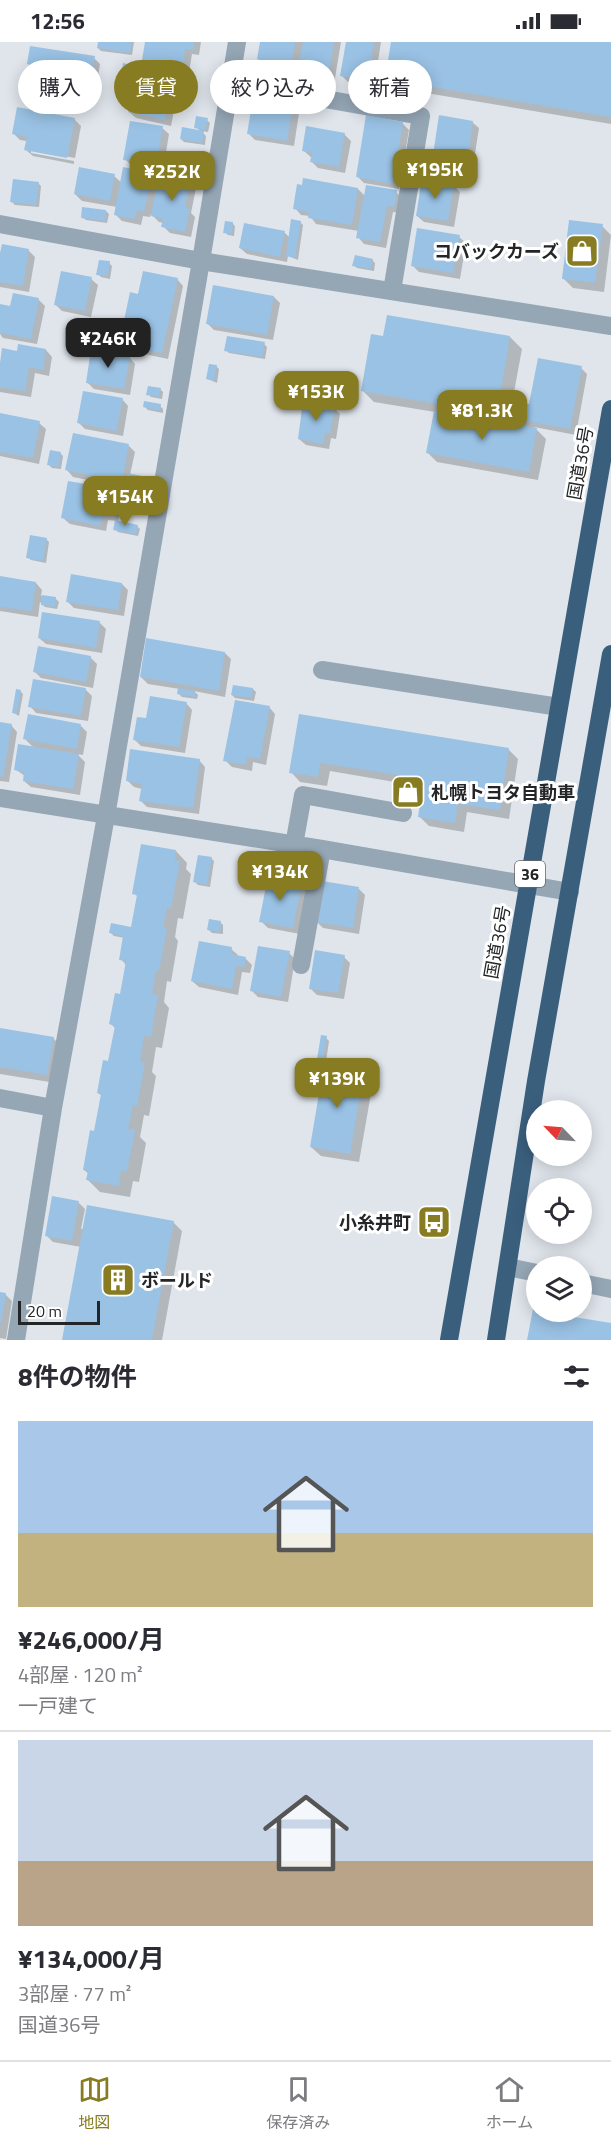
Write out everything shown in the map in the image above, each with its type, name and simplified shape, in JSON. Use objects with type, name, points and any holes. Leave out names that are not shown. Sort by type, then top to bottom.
[{"type":"highway","name":"国道36号","points":[[449,1340],[611,409]]},
{"type":"highway","name":"36","points":[[496,1340],[536,1081],[611,655]]},
{"type":"street","points":[[234,60],[237,42]]},
{"type":"street","points":[[336,101],[421,116],[393,291]]},
{"type":"street","points":[[16,1340],[53,1108],[106,816],[225,114]]},
{"type":"street","points":[[0,224],[201,261],[611,326]]},
{"type":"street","points":[[322,670],[559,707]]},
{"type":"street","points":[[294,845],[303,795],[403,813]]},
{"type":"street","points":[[0,798],[322,849],[570,892]]},
{"type":"street","points":[[301,965],[322,849]]},
{"type":"street","points":[[0,1098],[53,1108]]},
{"type":"street","points":[[508,1267],[526,1271]]},
{"type":"street","points":[[592,1285],[611,1289]]},
{"type":"building","points":[[98,42],[131,42],[130,53],[97,48]]},
{"type":"building","points":[[145,42],[194,42],[193,50],[185,49],[184,60],[142,60]]},
{"type":"building","points":[[260,42],[295,42],[292,60],[257,59]]},
{"type":"building","points":[[303,42],[334,42],[331,60],[300,60]]},
{"type":"building","points":[[346,42],[374,42],[371,60],[348,60],[348,77],[340,76]]},
{"type":"building","points":[[391,42],[611,42],[611,117],[432,87],[432,60],[388,60]]},
{"type":"building","points":[[30,46],[95,56],[94,60],[28,60]]},
{"type":"building","points":[[17,107],[18,114],[54,114],[75,118],[67,158],[24,150],[27,137],[12,134]]},
{"type":"building","points":[[137,114],[166,114],[165,120]]},
{"type":"building","points":[[250,114],[292,114],[287,141],[247,134]]},
{"type":"building","points":[[366,115],[403,122],[393,184],[356,177]]},
{"type":"building","points":[[439,115],[473,121],[467,161],[433,155]]},
{"type":"building","points":[[196,116],[208,118],[205,130],[194,128]]},
{"type":"building","points":[[130,121],[163,126],[156,165],[123,160]]},
{"type":"building","points":[[306,126],[345,133],[339,167],[310,162],[312,153],[302,151]]},
{"type":"building","points":[[182,127],[204,131],[202,143],[180,139]]},
{"type":"building","points":[[79,167],[115,174],[110,201],[74,194]]},
{"type":"building","points":[[123,167],[152,173],[144,212],[137,210],[135,219],[114,215]]},
{"type":"building","points":[[159,174],[190,180],[185,208],[190,209],[185,232],[161,227],[163,219],[151,216]]},
{"type":"building","points":[[303,178],[358,188],[352,225],[308,218],[309,212],[293,209],[297,184],[302,185]]},
{"type":"building","points":[[422,178],[454,184],[448,221],[416,216]]},
{"type":"building","points":[[13,179],[39,182],[36,205],[10,202]]},
{"type":"building","points":[[366,185],[397,190],[394,207],[387,206],[380,242],[356,238]]},
{"type":"building","points":[[82,207],[106,210],[105,221],[81,218]]},
{"type":"building","points":[[291,219],[301,221],[295,258],[286,256]]},
{"type":"building","name":"コバックカーズ","points":[[569,220],[603,224],[595,283],[562,279]]},
{"type":"building","points":[[225,221],[233,222],[232,234],[223,233]]},
{"type":"building","points":[[244,223],[285,231],[280,257],[239,248]]},
{"type":"building","points":[[417,228],[460,235],[453,273],[411,266]]},
{"type":"building","points":[[2,244],[29,249],[23,286],[0,282]]},
{"type":"building","points":[[355,255],[373,259],[371,269],[352,266]]},
{"type":"building","points":[[99,260],[110,261],[108,276],[96,275]]},
{"type":"building","points":[[61,271],[92,277],[85,311],[54,305]]},
{"type":"building","points":[[143,271],[178,278],[162,353],[127,346],[131,327],[123,325],[130,292],[138,294]]},
{"type":"building","points":[[213,285],[274,296],[267,335],[206,324]]},
{"type":"building","points":[[13,293],[39,298],[31,339],[0,333],[0,304],[10,306]]},
{"type":"building","points":[[387,315],[510,336],[497,414],[361,391],[371,334],[383,336]]},
{"type":"building","points":[[92,332],[119,336],[117,346],[91,341]]},
{"type":"building","points":[[227,336],[265,342],[262,357],[224,351]]},
{"type":"building","points":[[18,344],[46,349],[43,370],[29,367],[25,391],[0,387],[2,348],[17,351]]},
{"type":"building","points":[[91,349],[130,356],[124,389],[86,383]]},
{"type":"building","points":[[538,358],[582,366],[570,429],[504,417],[508,400],[529,404]]},
{"type":"building","points":[[209,364],[217,365],[214,381],[206,379]]},
{"type":"building","points":[[148,386],[161,388],[159,397],[146,395]]},
{"type":"building","points":[[83,391],[123,398],[116,431],[77,423]]},
{"type":"building","points":[[144,401],[161,404],[160,411],[143,407]]},
{"type":"building","points":[[303,401],[335,406],[330,433],[325,433],[323,444],[298,439]]},
{"type":"building","points":[[434,411],[537,428],[529,472],[426,453]]},
{"type":"building","points":[[0,413],[40,421],[33,458],[0,452]]},
{"type":"building","points":[[73,433],[129,444],[122,482],[65,470]]},
{"type":"building","points":[[50,450],[61,452],[59,467],[47,465]]},
{"type":"building","points":[[127,473],[147,477],[145,486],[126,482]]},
{"type":"building","points":[[68,481],[116,489],[112,516],[102,514],[100,526],[61,518]]},
{"type":"building","points":[[115,520],[138,525],[136,534],[113,530]]},
{"type":"building","points":[[30,535],[47,538],[43,561],[26,558]]},
{"type":"building","points":[[71,574],[122,583],[118,610],[66,602]]},
{"type":"building","points":[[0,576],[36,582],[32,611],[0,607]]},
{"type":"building","points":[[42,595],[56,597],[55,607],[41,605]]},
{"type":"building","points":[[42,612],[100,621],[96,648],[38,638]]},
{"type":"building","points":[[146,638],[225,652],[219,691],[140,677]]},
{"type":"building","points":[[38,646],[91,656],[86,682],[33,672]]},
{"type":"building","points":[[33,679],[86,688],[81,716],[28,707]]},
{"type":"building","points":[[233,685],[253,688],[252,698],[231,695]]},
{"type":"building","points":[[178,688],[195,691],[195,697],[177,694]]},
{"type":"building","points":[[16,689],[21,690],[17,714],[12,713]]},
{"type":"building","points":[[150,696],[187,702],[179,747],[133,740],[137,717],[146,718]]},
{"type":"building","points":[[235,700],[270,706],[260,759],[247,757],[246,765],[223,761]]},
{"type":"building","points":[[28,714],[81,724],[77,749],[23,739]]},
{"type":"building","points":[[299,714],[509,748],[500,810],[458,804],[455,823],[418,817],[424,779],[320,763],[318,777],[289,773]]},
{"type":"building","points":[[0,722],[12,724],[3,777],[0,776]]},
{"type":"building","points":[[18,744],[79,754],[73,789],[23,781],[24,772],[14,770]]},
{"type":"building","points":[[130,749],[200,759],[193,808],[139,801],[142,784],[126,781]]},
{"type":"building","points":[[141,844],[176,850],[175,860],[180,861],[171,908],[167,907],[163,927],[167,928],[152,994],[158,995],[151,1037],[144,1036],[140,1062],[145,1063],[137,1106],[133,1105],[128,1129],[135,1130],[127,1171],[121,1170],[119,1186],[86,1180],[88,1171],[83,1170],[90,1130],[94,1131],[101,1094],[97,1093],[103,1060],[108,1061],[115,1026],[109,1024],[115,993],[120,994],[126,961],[119,960],[123,936],[109,933],[111,923],[131,927],[137,895],[132,894]]},
{"type":"building","points":[[198,855],[212,857],[207,885],[193,882]]},
{"type":"building","points":[[268,876],[302,882],[293,928],[259,922]]},
{"type":"building","points":[[322,881],[359,887],[353,928],[315,922]]},
{"type":"building","points":[[209,919],[221,921],[220,932],[207,930]]},
{"type":"building","points":[[199,941],[232,947],[231,954],[246,957],[244,967],[236,966],[232,989],[191,981]]},
{"type":"building","points":[[258,946],[290,951],[281,997],[250,991]]},
{"type":"building","points":[[315,950],[345,955],[338,993],[309,989]]},
{"type":"building","points":[[0,1028],[54,1037],[47,1075],[0,1067]]},
{"type":"building","points":[[321,1035],[327,1036],[323,1059],[317,1059]]},
{"type":"building","points":[[324,1064],[364,1071],[350,1154],[310,1147]]},
{"type":"building","points":[[52,1196],[79,1201],[72,1241],[45,1236]]},
{"type":"building","name":"ボールド","points":[[87,1205],[174,1221],[152,1340],[62,1340]]},
{"type":"building","points":[[0,1292],[6,1293],[1,1323],[0,1323]]},
{"type":"building","points":[[592,1320],[611,1323],[611,1340],[527,1340],[530,1322],[592,1322]]},
{"type":"place","name":"コバックカーズ","points":[[582,251]]},
{"type":"place","name":"札幌トヨタ自動車","points":[[408,792]]},
{"type":"place","name":"小糸井町","points":[[434,1222]]},
{"type":"place","name":"ボールド","points":[[118,1280]]}]
